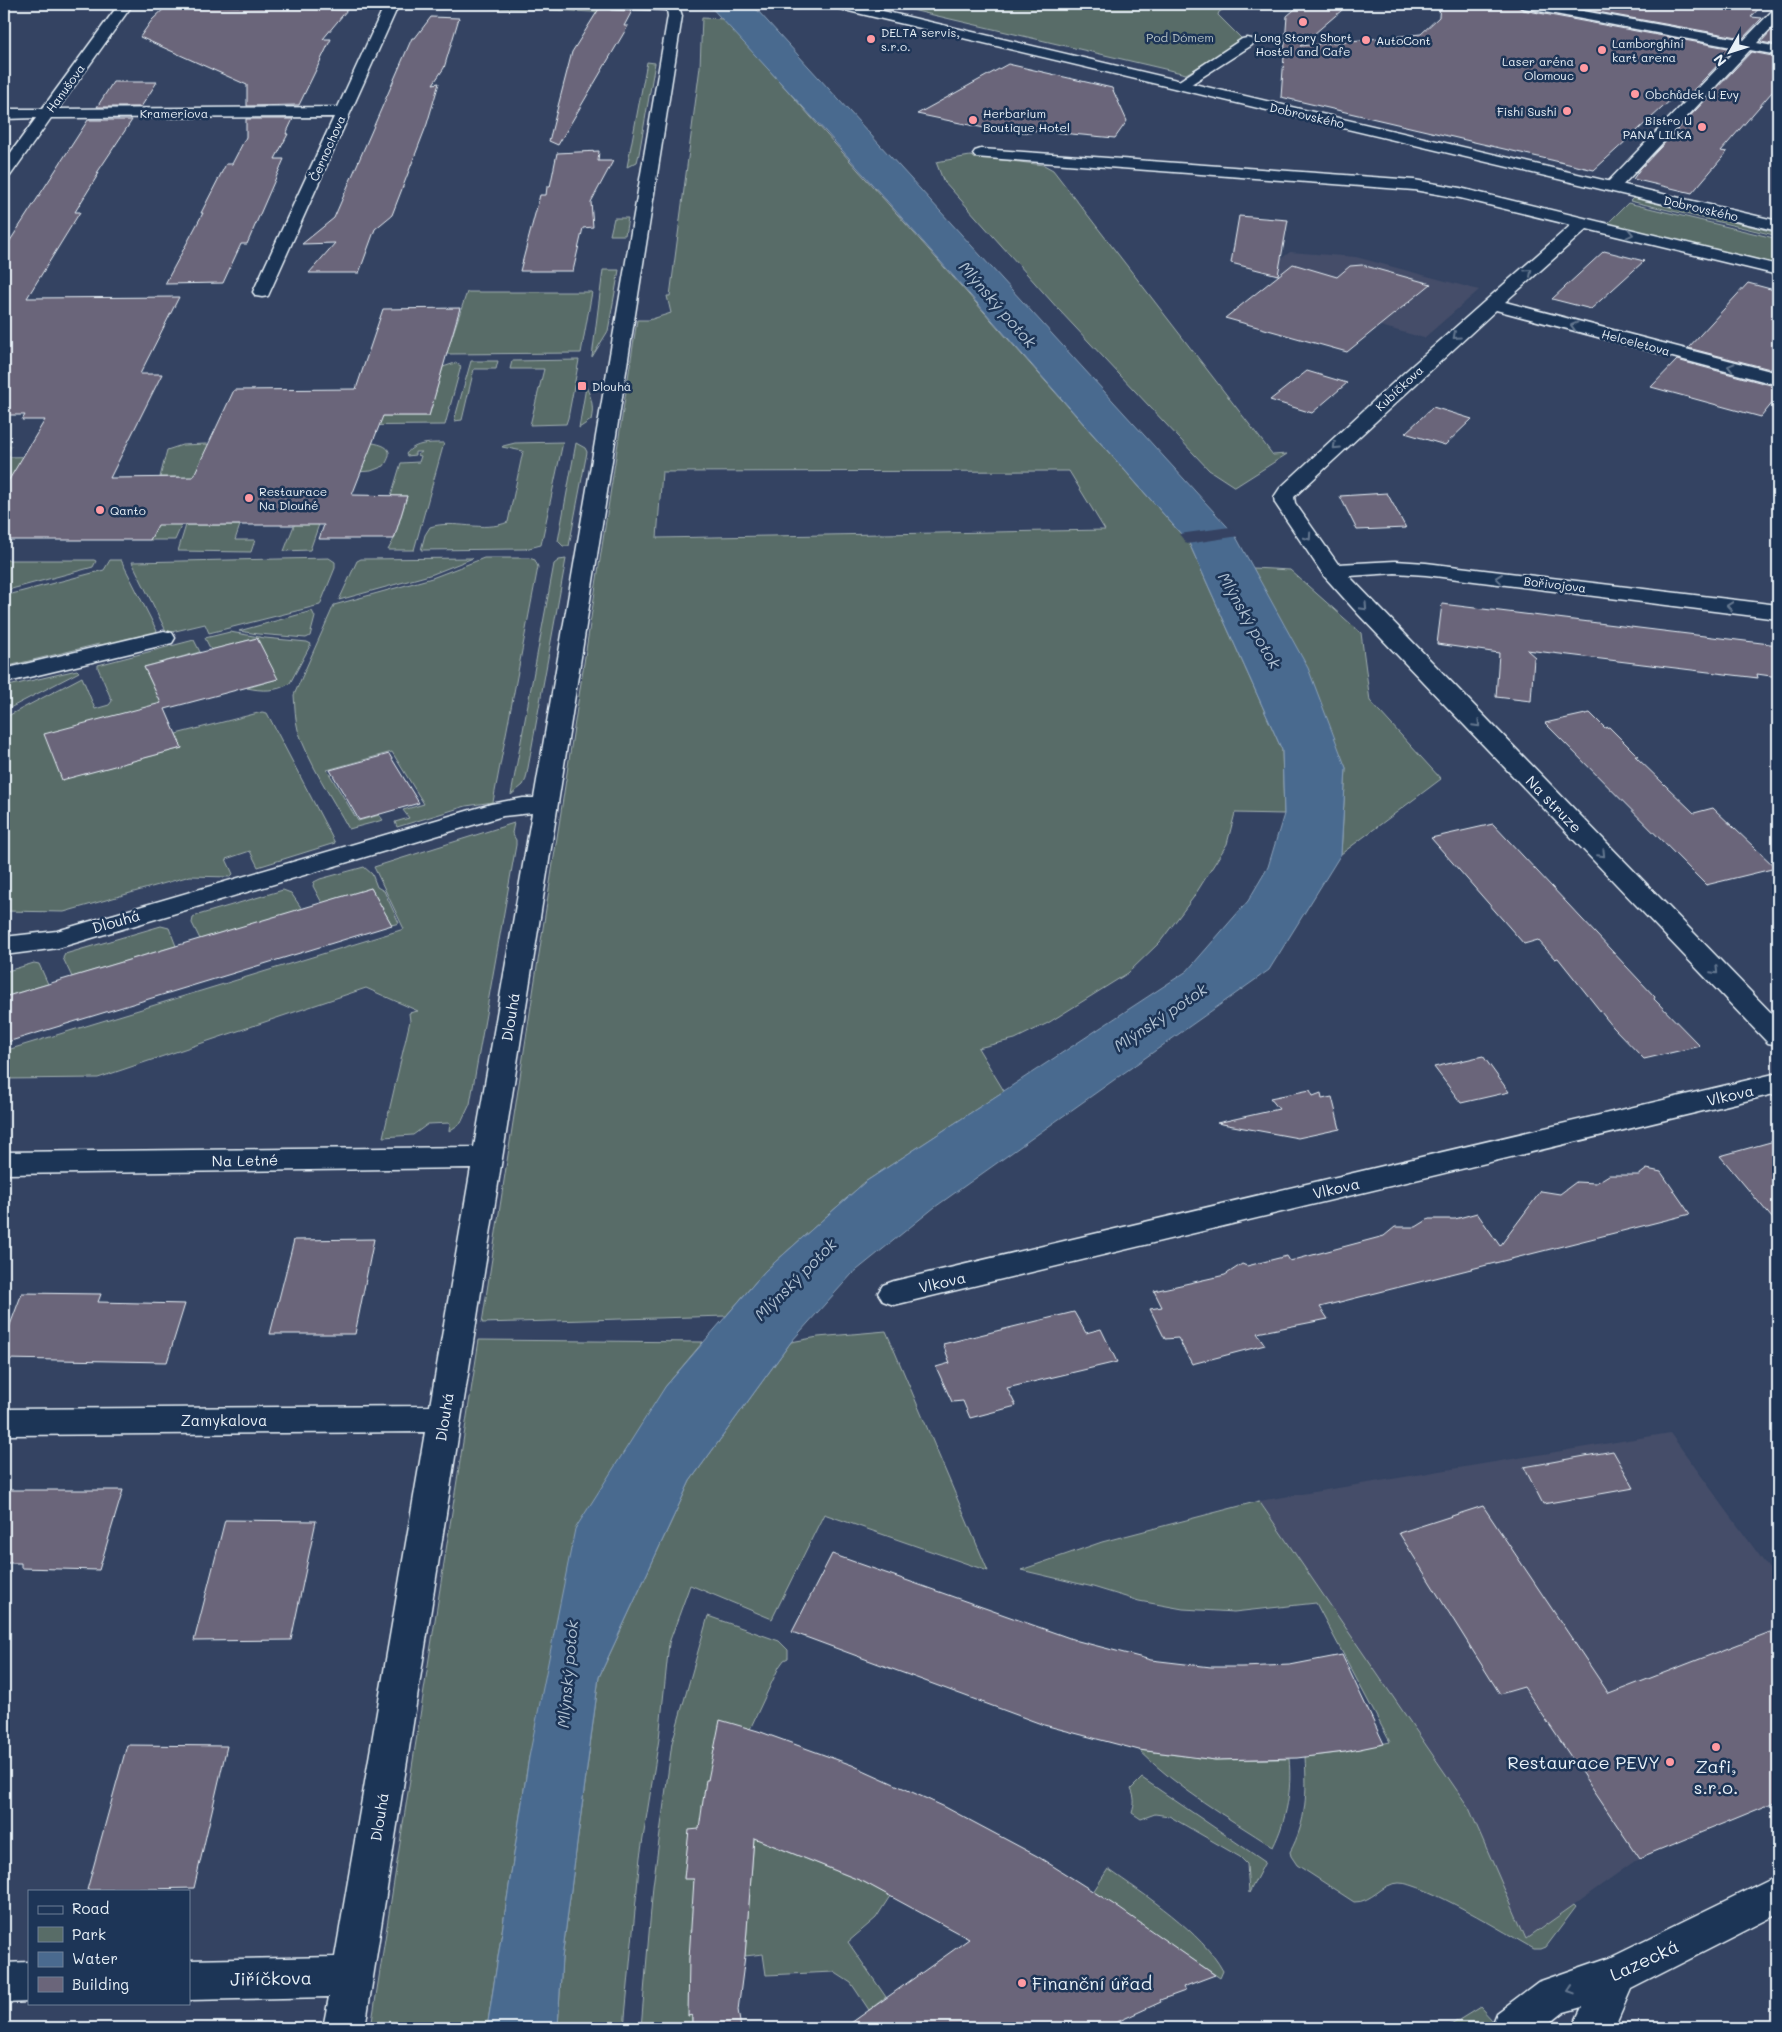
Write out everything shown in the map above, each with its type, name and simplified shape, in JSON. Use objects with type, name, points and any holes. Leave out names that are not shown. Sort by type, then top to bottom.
[{"type":"street","name":"Hanušova","points":[[4,173],[126,4]]},
{"type":"street","name":"Černochova","points":[[262,292],[392,4]]},
{"type":"street","points":[[611,4],[672,5]]},
{"type":"street","name":"Dobrovského","points":[[836,4],[1778,226]]},
{"type":"street","points":[[1523,4],[1778,51]]},
{"type":"street","name":"Dlouhá","points":[[344,2028],[675,16],[672,5]]},
{"type":"street","points":[[1612,187],[1778,13]]},
{"type":"street","points":[[1180,85],[1247,42]]},
{"type":"street","name":"Krameriova","points":[[4,114],[343,112]]},
{"type":"street","points":[[981,154],[1414,185],[1460,193],[1778,270]]},
{"type":"street","name":"Kubíčkova","points":[[1332,571],[1286,507],[1284,496],[1413,375],[1583,223]]},
{"type":"street","name":"Helceletova","points":[[1493,304],[1778,379]]},
{"type":"street","name":"Bořivojova","points":[[1332,571],[1395,567],[1426,569],[1778,612]]},
{"type":"street","name":"Na struze","points":[[1332,571],[1367,610],[1778,1036]]},
{"type":"street","points":[[4,676],[164,638]]},
{"type":"street","name":"Dlouhá","points":[[4,946],[58,939],[500,809],[545,806]]},
{"type":"street","name":"Vlkova","points":[[894,1293],[1778,1083]]},
{"type":"street","name":"Na Letné","points":[[4,1163],[487,1157]]},
{"type":"street","name":"Zamykalova","points":[[4,1422],[444,1419]]},
{"type":"street","name":"Lazecká","points":[[1512,2028],[1552,1996],[1617,1975],[1778,1894]]},
{"type":"street","points":[[1593,2028],[1617,1975]]},
{"type":"street","name":"Jiříčkova","points":[[190,1980],[353,1977]]},
{"type":"street","points":[[4,1983],[28,1982]]},
{"type":"shaded area","points":[[1290,252],[1356,257],[1479,290],[1424,338],[1258,292],[1281,274],[1266,270]]},
{"type":"shaded area","points":[[1670,1433],[1778,1581],[1778,1801],[1639,1858],[1526,1939],[1469,1808],[1259,1501]]},
{"type":"green space","name":"Pod Dómem","points":[[886,4],[1232,4],[1219,12],[1218,15],[1243,40],[1186,74]]},
{"type":"green space","points":[[404,5],[531,5],[524,9]]},
{"type":"green space","points":[[533,6],[619,9],[616,13],[526,9]]},
{"type":"green space","points":[[702,18],[724,19],[1189,543],[1282,750],[1284,814],[1235,813],[1227,844],[1193,898],[1160,942],[1128,973],[1048,1023],[1015,1039],[978,1048],[1004,1091],[865,1182],[765,1271],[726,1316],[482,1323],[637,320],[649,320],[671,313],[667,296],[670,296],[700,67]],"holes":[[[1069,471],[1105,530],[657,538],[662,472]]]},
{"type":"green space","points":[[647,62],[655,63],[639,154],[637,162],[627,167]]},
{"type":"green space","points":[[970,156],[1044,165],[1053,170],[1273,455],[1287,454],[1235,487],[1209,470],[1060,311],[943,180],[936,162]]},
{"type":"green space","points":[[1633,198],[1778,233],[1778,236],[1630,201]]},
{"type":"green space","points":[[1628,203],[1778,239],[1778,265],[1607,224]]},
{"type":"green space","points":[[614,218],[628,218],[625,235],[610,235]]},
{"type":"green space","points":[[603,270],[619,270],[608,331],[592,357]]},
{"type":"green space","points":[[467,292],[592,292],[581,353],[446,354]]},
{"type":"green space","points":[[579,360],[566,424],[530,425],[544,369],[510,369],[512,361]]},
{"type":"green space","points":[[471,361],[498,361],[496,369],[474,369],[462,420],[454,421]]},
{"type":"green space","points":[[455,363],[461,366],[445,425],[297,426],[356,416],[429,416],[443,367]]},
{"type":"green space","points":[[586,387],[592,403],[592,415],[591,420],[579,428]]},
{"type":"green space","points":[[563,442],[541,545],[525,549],[421,550],[425,535],[430,527],[449,524],[489,526],[508,522],[523,451],[503,446],[515,443]]},
{"type":"green space","points":[[373,443],[383,446],[388,450],[389,457],[384,466],[371,471],[342,473],[330,493],[310,550],[284,551],[319,462],[364,463],[369,452],[343,444]]},
{"type":"green space","points":[[444,443],[414,550],[388,550],[394,539],[407,496],[391,496],[401,463],[419,462],[421,456],[417,455],[422,452],[415,452],[415,455],[407,456],[406,454],[414,447],[423,444]]},
{"type":"green space","points":[[576,443],[585,448],[587,452],[569,546],[563,546],[558,541]]},
{"type":"green space","points":[[182,445],[212,445],[198,497],[180,477],[160,477],[167,450]]},
{"type":"green space","points":[[5,446],[11,446],[6,457],[53,456],[46,478],[10,478],[4,488]]},
{"type":"green space","points":[[170,499],[193,499],[175,540],[150,540]]},
{"type":"green space","points":[[186,525],[240,525],[235,540],[255,540],[251,552],[178,551]]},
{"type":"green space","points":[[329,558],[335,562],[335,568],[320,605],[209,633],[205,624],[167,633],[132,562]]},
{"type":"green space","points":[[473,558],[433,574],[339,600],[357,561],[361,559]]},
{"type":"green space","points":[[484,558],[529,558],[535,560],[538,567],[493,802],[466,806],[397,827],[395,822],[409,818],[403,810],[424,804],[392,752],[327,770],[358,821],[379,815],[383,820],[349,829],[314,768],[303,743],[297,726],[294,695],[334,605],[432,578]]},
{"type":"green space","points":[[566,559],[526,779],[523,785],[511,795],[554,564],[559,560]]},
{"type":"green space","points":[[4,560],[96,561],[93,567],[4,591]]},
{"type":"green space","points":[[110,560],[121,560],[159,635],[107,648],[99,644],[4,667],[4,596],[104,570]]},
{"type":"green space","points":[[1253,568],[1290,570],[1361,633],[1370,701],[1441,779],[1341,854],[1346,768]]},
{"type":"green space","points":[[312,611],[315,617],[310,636],[306,638],[239,631]]},
{"type":"green space","points":[[230,632],[311,644],[290,683],[274,689],[252,689],[247,688],[277,679],[257,638],[211,650],[205,638]]},
{"type":"green space","points":[[194,640],[200,652],[144,667],[161,703],[63,779],[182,748],[176,734],[262,712],[267,713],[335,843],[258,867],[250,851],[226,859],[233,874],[230,877],[190,876],[64,912],[4,911],[4,718],[82,677],[95,709],[109,705],[112,701],[98,665]]},
{"type":"green space","points":[[77,670],[79,672],[4,711],[4,687]]},
{"type":"green space","points":[[514,823],[512,833],[516,840],[516,845],[470,1104],[461,1123],[449,1131],[450,1123],[428,1124],[413,1135],[383,1137],[410,1021],[409,1013],[418,1011],[366,988],[98,1078],[4,1079],[4,1051],[404,929],[374,867]]},
{"type":"green space","points":[[364,867],[372,874],[377,887],[384,891],[399,923],[392,925],[371,888],[322,903],[313,886],[314,882]]},
{"type":"green space","points":[[283,890],[291,893],[302,909],[200,939],[192,923],[193,918],[198,915]]},
{"type":"green space","points":[[161,926],[169,928],[176,946],[72,977],[63,958],[65,954]]},
{"type":"green space","points":[[34,963],[39,964],[48,984],[4,997],[4,972]]},
{"type":"green space","points":[[886,1331],[988,1571],[824,1514],[772,1619],[690,1585],[669,1643],[659,1739],[640,1857],[624,2028],[558,2028],[562,1958],[599,1677],[690,1481],[791,1342],[818,1337]]},
{"type":"green space","points":[[479,1340],[703,1342],[665,1387],[529,1757],[487,2028],[371,2028]]},
{"type":"green space","points":[[1259,1501],[1469,1808],[1526,1939],[1574,1905],[1576,1907],[1546,1947],[1534,1949],[1446,1900],[1411,1885],[1393,1884],[1366,1899],[1354,1902],[1297,1865],[1290,1852],[1300,1829],[1305,1806],[1305,1757],[1345,1752],[1390,1742],[1316,1603],[1234,1612],[1183,1609],[1139,1601],[1093,1587],[1021,1570],[1102,1542]]},
{"type":"green space","points":[[708,1616],[779,1641],[788,1650],[788,1658],[779,1667],[750,1729],[706,1781],[705,1784],[708,1785],[702,1805],[704,1809],[702,1828],[698,1829],[698,1833],[689,1833],[684,1878],[694,1879],[693,1883],[696,1883],[694,1904],[691,1904],[691,1908],[694,1908],[693,1930],[690,1930],[690,1934],[693,1934],[689,1959],[692,2028],[641,2028],[653,1886],[672,1743]]},
{"type":"green space","points":[[1139,1750],[1215,1760],[1289,1759],[1290,1781],[1285,1815],[1273,1847],[1186,1790]]},
{"type":"green space","points":[[1142,1778],[1265,1862],[1249,1893],[1247,1864],[1240,1857],[1169,1816],[1155,1814],[1141,1819],[1132,1813],[1134,1801],[1131,1789]]},
{"type":"green space","points":[[754,1838],[864,1882],[890,1896],[876,1918],[848,1942],[886,1997],[869,2010],[851,1983],[834,1972],[766,1975],[763,1954],[745,1956]]},
{"type":"green space","points":[[1108,1869],[1139,1890],[1187,1928],[1214,1956],[1223,1971],[1220,1978],[1093,1892]]},
{"type":"green space","points":[[1480,2007],[1494,2022],[1485,2028],[1446,2028]]},
{"type":"water","name":"Mlýnský potok","points":[[708,4],[750,4],[758,11],[1235,535],[1308,668],[1346,768],[1341,854],[1269,970],[935,1207],[852,1274],[791,1342],[690,1481],[599,1677],[562,1958],[558,2028],[487,2028],[529,1757],[575,1529],[665,1387],[765,1271],[865,1182],[1187,971],[1248,901],[1268,867],[1284,814],[1282,750],[1189,543],[826,132]]},
{"type":"pier","points":[[1230,527],[1239,536],[1187,544],[1179,534]]},
{"type":"building","points":[[169,4],[347,10],[323,39],[331,39],[299,105],[247,106],[247,85],[140,37],[152,20]]},
{"type":"building","points":[[602,4],[611,10],[632,11],[624,26],[628,26],[558,145],[549,141],[572,52]]},
{"type":"building","points":[[1301,4],[1349,4],[1300,46],[1421,34],[1439,17],[1440,4],[1514,4],[1523,10],[1733,49],[1680,104],[1673,98],[1594,170],[1281,97],[1287,16]]},
{"type":"building","points":[[1553,4],[1676,4],[1693,7],[1696,4],[1763,4],[1751,17],[1762,18],[1743,38]]},
{"type":"building","points":[[431,17],[459,18],[444,68],[433,84],[439,83],[427,124],[392,215],[375,229],[359,273],[309,273],[335,243],[302,244],[334,218],[412,38],[415,38]]},
{"type":"building","points":[[1778,23],[1778,45],[1761,42]]},
{"type":"building","points":[[1751,52],[1778,57],[1778,85],[1721,151],[1727,152],[1692,193],[1633,179],[1640,169]]},
{"type":"building","points":[[1008,64],[1112,88],[1127,121],[1115,138],[1028,130],[1031,133],[989,129],[917,114]]},
{"type":"building","points":[[113,82],[157,82],[141,107],[97,107]]},
{"type":"building","points":[[246,119],[293,119],[286,134],[288,134],[275,159],[284,159],[247,244],[241,244],[223,283],[165,284],[203,213],[201,213],[226,164],[232,164],[246,137]]},
{"type":"building","points":[[88,120],[132,120],[97,173],[99,173],[75,212],[80,212],[27,298],[179,297],[140,374],[162,374],[110,478],[193,477],[234,390],[356,389],[383,309],[460,308],[429,416],[383,416],[352,495],[407,496],[394,539],[319,539],[324,525],[158,525],[150,540],[4,540],[4,488],[45,420],[22,420],[25,415],[4,415],[4,250]]},
{"type":"building","points":[[599,151],[598,161],[613,161],[591,202],[593,227],[583,228],[573,271],[520,271],[540,195],[546,195],[547,187],[550,187],[557,153]]},
{"type":"building","points":[[1239,216],[1288,220],[1278,275],[1231,263]]},
{"type":"building","points":[[1604,251],[1644,261],[1591,309],[1552,299]]},
{"type":"building","points":[[1293,264],[1337,277],[1350,266],[1362,265],[1431,284],[1347,352],[1225,318]]},
{"type":"building","points":[[1748,283],[1778,291],[1778,371],[1688,348]]},
{"type":"building","points":[[1677,360],[1778,387],[1778,396],[1761,417],[1651,387]]},
{"type":"building","points":[[1307,371],[1347,383],[1312,413],[1270,400]]},
{"type":"building","points":[[1433,407],[1472,419],[1445,445],[1405,433]]},
{"type":"building","points":[[1387,493],[1406,528],[1357,530],[1340,496]]},
{"type":"building","points":[[1442,604],[1778,645],[1778,677],[1757,674],[1758,678],[1527,650],[1536,658],[1534,658],[1531,701],[1496,697],[1499,653],[1437,644]]},
{"type":"building","points":[[257,638],[278,679],[165,709],[182,748],[62,780],[44,734],[161,703],[144,667]]},
{"type":"building","points":[[1590,713],[1605,728],[1609,727],[1638,756],[1635,756],[1694,813],[1713,808],[1776,868],[1706,885],[1545,723]]},
{"type":"building","points":[[389,754],[419,803],[359,820],[330,770]]},
{"type":"building","points":[[1493,824],[1655,997],[1654,999],[1700,1046],[1644,1059],[1613,1027],[1558,958],[1555,959],[1538,940],[1524,944],[1431,838]]},
{"type":"building","points":[[371,888],[392,925],[4,1043],[4,997]]},
{"type":"building","points":[[1483,1056],[1509,1092],[1461,1103],[1434,1067]]},
{"type":"building","points":[[1310,1090],[1313,1096],[1321,1093],[1322,1099],[1332,1097],[1340,1129],[1298,1138],[1217,1123],[1279,1109],[1270,1098]]},
{"type":"building","points":[[1778,1140],[1778,1225],[1720,1156]]},
{"type":"building","points":[[1647,1169],[1661,1172],[1690,1214],[1320,1307],[1328,1319],[1257,1333],[1265,1345],[1192,1364],[1178,1338],[1165,1339],[1150,1309],[1162,1307],[1154,1291],[1225,1275],[1242,1264],[1247,1266],[1287,1256],[1290,1261],[1384,1236],[1395,1227],[1416,1227],[1429,1219],[1455,1219],[1477,1213],[1500,1246],[1541,1191],[1560,1194],[1576,1182],[1596,1183],[1609,1175],[1639,1175]]},
{"type":"building","points":[[374,1239],[355,1334],[270,1334],[294,1240]]},
{"type":"building","points":[[22,1293],[101,1294],[98,1302],[185,1304],[167,1362],[4,1359],[4,1341]]},
{"type":"building","points":[[1074,1312],[1086,1333],[1101,1329],[1117,1362],[1007,1388],[1016,1406],[970,1418],[963,1401],[952,1402],[936,1367],[950,1363],[943,1344]]},
{"type":"building","points":[[1613,1451],[1634,1488],[1543,1504],[1524,1467]]},
{"type":"building","points":[[4,1490],[123,1490],[99,1570],[21,1568],[21,1563],[4,1563]]},
{"type":"building","points":[[1483,1506],[1609,1694],[1778,1629],[1778,1801],[1639,1858],[1524,1687],[1500,1694],[1399,1533]]},
{"type":"building","points":[[225,1520],[316,1521],[291,1640],[194,1641]]},
{"type":"building","points":[[832,1554],[1078,1641],[1151,1660],[1211,1667],[1242,1667],[1290,1665],[1342,1655],[1384,1744],[1345,1752],[1297,1758],[1215,1760],[1139,1750],[1044,1725],[792,1632]]},
{"type":"building","points":[[720,1720],[758,1731],[852,1765],[945,1807],[1037,1856],[1113,1904],[1215,1975],[1183,1987],[1185,1991],[1160,2000],[1161,2002],[1104,2028],[844,2028],[969,1939],[864,1882],[754,1838],[745,1956],[738,2010],[741,2028],[692,2028],[692,2015],[688,2016],[694,1879],[684,1879],[689,1830],[699,1829],[706,1780],[708,1780]]},
{"type":"building","points":[[127,1745],[227,1746],[194,1888],[87,1890]]},
{"type":"place","name":"Long Story Short Hostel and Cafe","points":[[1303,22]]},
{"type":"place","name":"DELTA servis, s.r.o.","points":[[871,39]]},
{"type":"place","name":"AutoCont","points":[[1366,40]]},
{"type":"place","name":"Lamborghini kart arena","points":[[1602,50]]},
{"type":"place","name":"Laser aréna Olomouc","points":[[1584,68]]},
{"type":"place","name":"Obchůdek U Evy","points":[[1635,94]]},
{"type":"place","name":"Fishi Sushi","points":[[1567,111]]},
{"type":"place","name":"Herbarium Boutique Hotel","points":[[973,120]]},
{"type":"place","name":"Bistro U PANA LILKA","points":[[1702,127]]},
{"type":"place","name":"Dlouhá","points":[[582,386]]},
{"type":"place","name":"Restaurace Na Dlouhé","points":[[249,498]]},
{"type":"place","name":"Qanto","points":[[100,510]]},
{"type":"place","name":"Zafi, s.r.o.","points":[[1716,1747]]},
{"type":"place","name":"Restaurace PEVY","points":[[1670,1762]]},
{"type":"place","name":"Finanční úřad","points":[[1022,1983]]}]
